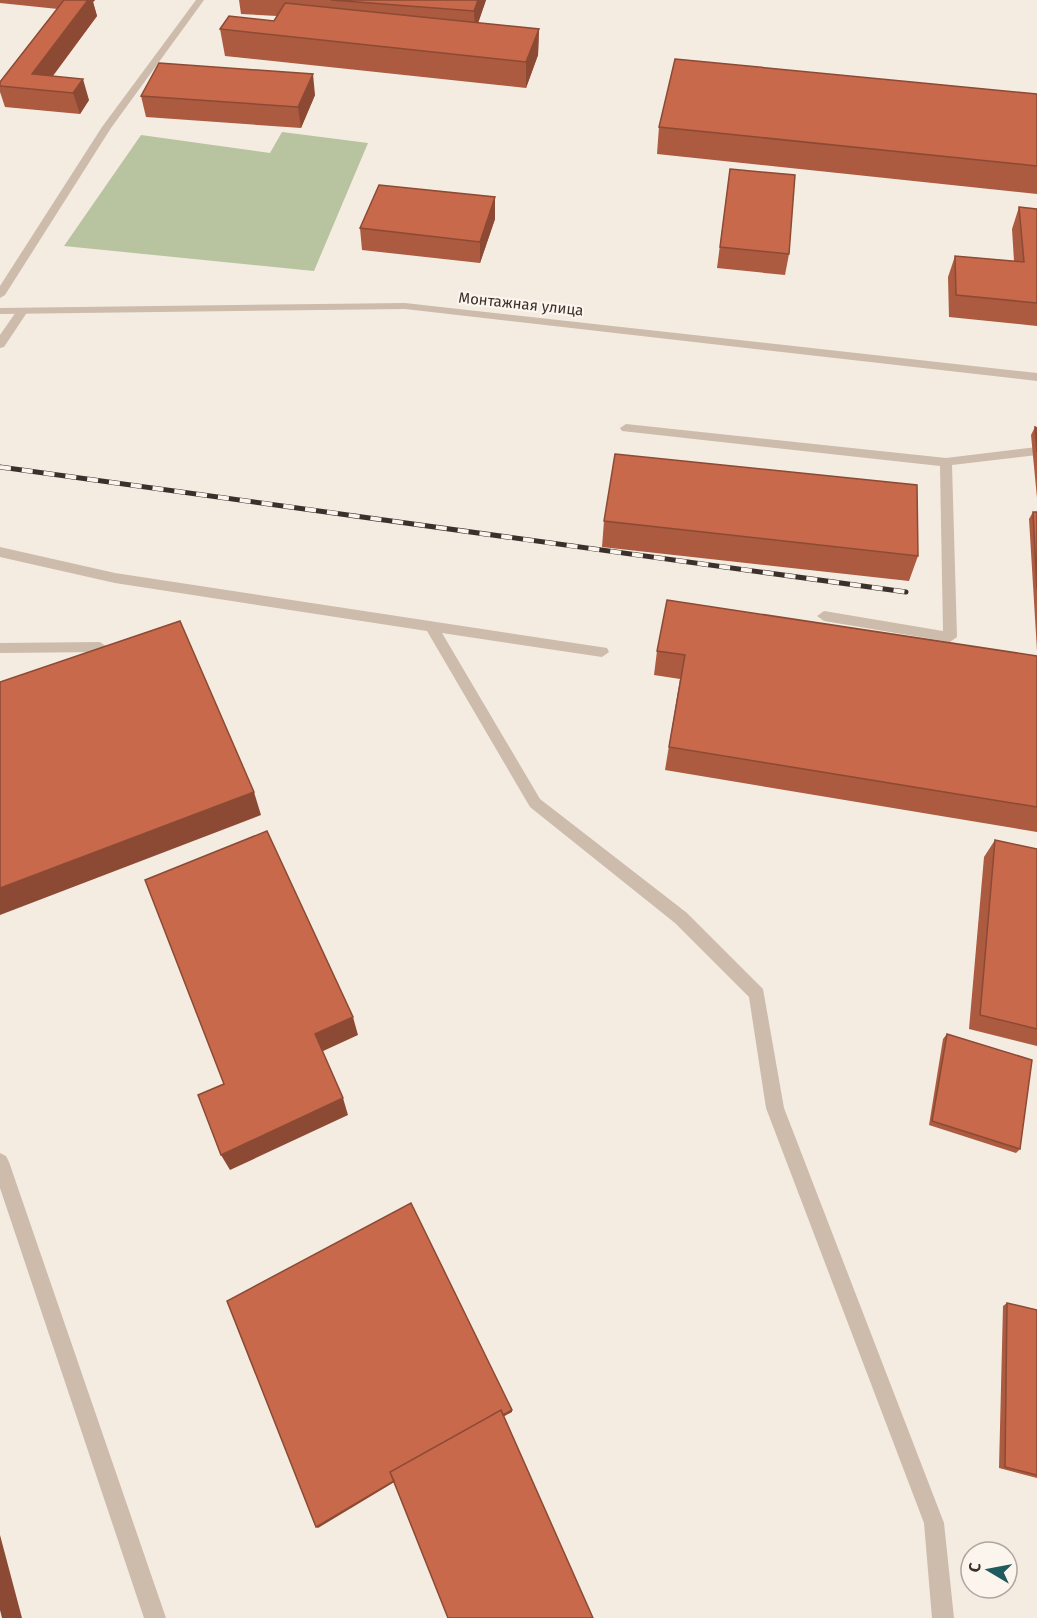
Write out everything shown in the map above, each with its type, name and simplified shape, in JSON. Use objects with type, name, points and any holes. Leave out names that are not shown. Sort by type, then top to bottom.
[{"type":"street","points":[[0,295],[107,127],[200,0]]},
{"type":"street","name":"Монтажная улица","points":[[0,311],[405,306],[1037,377]]},
{"type":"street","points":[[0,344],[22,311]]},
{"type":"street","points":[[626,428],[946,462],[1037,451]]},
{"type":"street","points":[[824,616],[950,637],[946,462]]},
{"type":"street","points":[[0,552],[115,578],[602,652]]},
{"type":"street","points":[[431,626],[535,803],[681,918],[757,994],[775,1108],[934,1523],[943,1618]]},
{"type":"street","points":[[0,648],[100,647]]},
{"type":"street","points":[[0,1162],[155,1618]]},
{"type":"green space","points":[[282,132],[368,143],[314,271],[64,246],[141,135],[270,153]]},
{"type":"building","points":[[64,0],[88,0],[32,74],[83,79],[73,93],[0,86],[0,82]]},
{"type":"building","points":[[331,0],[478,0],[474,11]]},
{"type":"building","points":[[285,3],[539,29],[526,62],[220,29],[229,16],[274,21]]},
{"type":"building","points":[[675,59],[1037,94],[1037,166],[659,127]]},
{"type":"building","points":[[159,63],[313,74],[298,107],[141,96]]},
{"type":"building","points":[[730,169],[795,175],[789,254],[720,247]]},
{"type":"building","points":[[379,185],[495,197],[480,242],[360,228]]},
{"type":"building","points":[[1019,207],[1037,209],[1037,303],[956,295],[955,256],[1024,262]]},
{"type":"building","points":[[1035,427],[1037,428],[1037,452]]},
{"type":"building","points":[[615,454],[917,485],[918,556],[604,521]]},
{"type":"building","points":[[1033,512],[1037,512],[1037,589]]},
{"type":"building","points":[[667,600],[1037,656],[1037,807],[669,747],[685,655],[657,651]]},
{"type":"building","points":[[180,621],[254,792],[0,888],[0,682]]},
{"type":"building","points":[[267,831],[353,1017],[315,1034],[343,1098],[221,1155],[198,1095],[224,1084],[145,880]]},
{"type":"building","points":[[995,840],[1037,849],[1037,1029],[980,1015]]},
{"type":"building","points":[[947,1034],[1032,1060],[1020,1149],[932,1121]]},
{"type":"building","points":[[411,1203],[512,1410],[503,1415],[501,1410],[390,1472],[394,1481],[316,1527],[227,1301]]},
{"type":"building","points":[[1007,1303],[1037,1310],[1037,1475],[1005,1467]]},
{"type":"building","points":[[501,1410],[593,1618],[448,1618],[390,1472]]},
{"type":"railway","points":[[0,467],[906,592]]}]
